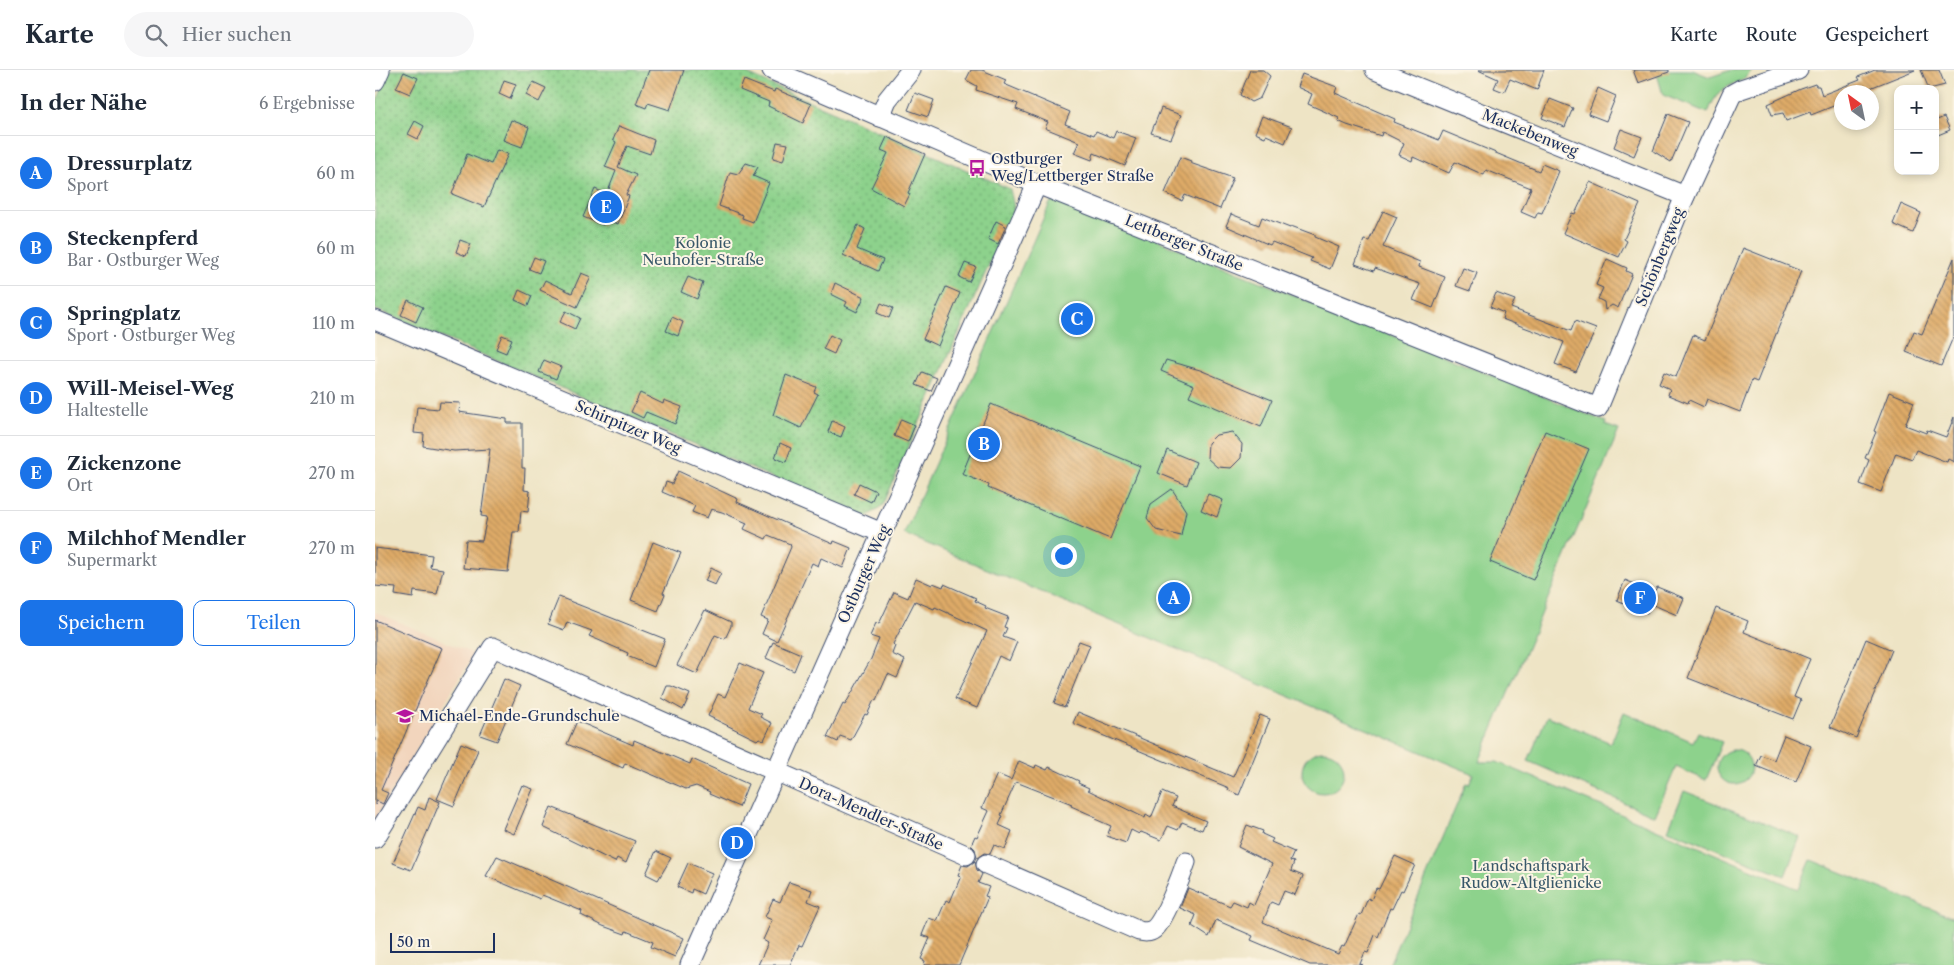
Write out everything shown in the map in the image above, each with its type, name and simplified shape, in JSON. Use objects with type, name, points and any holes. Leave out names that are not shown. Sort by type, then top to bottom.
[{"type":"street","points":[[375,81],[380,70]]},
{"type":"street","name":"Lettberger Straße","points":[[772,70],[1037,184],[1599,408]]},
{"type":"street","points":[[880,117],[887,100],[911,70]]},
{"type":"street","name":"Mackebenweg","points":[[1375,70],[1685,196]]},
{"type":"street","points":[[1766,75],[1798,70]]},
{"type":"street","name":"Schönbergweg","points":[[1599,408],[1685,196],[1725,107],[1733,94],[1766,75]]},
{"type":"street","name":"Ostburger Weg","points":[[690,965],[1037,184]]},
{"type":"street","name":"Schirpitzer Weg","points":[[375,320],[882,534]]},
{"type":"street","name":"Dora-Mendler-Straße","points":[[375,838],[493,647],[966,855]]},
{"type":"street","points":[[986,864],[1139,931],[1147,932],[1154,929],[1166,909],[1186,862]]},
{"type":"shaded area","name":"Michael-Ende-Grundschule","points":[[375,612],[474,654],[375,819]]},
{"type":"green space","name":"Kolonie Neuhofer-Straße","points":[[390,70],[738,70],[1010,189],[1014,208],[883,505],[866,517],[375,309],[375,106]]},
{"type":"green space","points":[[1656,70],[1692,70],[1710,77],[1731,70],[1752,70],[1741,81],[1718,94],[1708,113],[1663,95]]},
{"type":"green space","name":"Landschaftspark Rudow-Altglienicke","points":[[1058,200],[1606,422],[1605,425],[1619,430],[1479,762],[1497,762],[1798,889],[1811,860],[1954,918],[1954,965],[1389,965],[1466,783],[1469,784],[1473,774],[904,534],[1050,203]]},
{"type":"green space","points":[[1624,712],[1693,742],[1698,732],[1722,742],[1706,780],[1676,767],[1655,816],[1528,761],[1547,716],[1611,743]]},
{"type":"green space","points":[[1734,750],[1741,751],[1746,755],[1750,760],[1750,774],[1746,779],[1741,783],[1734,784],[1727,783],[1722,779],[1718,774],[1717,767],[1718,760],[1722,755],[1727,751]]},
{"type":"green space","points":[[1319,751],[1327,751],[1338,757],[1344,772],[1338,787],[1327,793],[1319,793],[1308,787],[1302,776],[1302,768],[1308,757]]},
{"type":"green space","points":[[1684,791],[1800,837],[1785,876],[1668,830]]},
{"type":"building","points":[[649,70],[684,70],[670,110],[648,103],[646,108],[636,104]]},
{"type":"building","points":[[971,70],[982,70],[1006,80],[1004,84],[1070,112],[1065,124],[1094,135],[1096,131],[1113,138],[1116,131],[1136,138],[1125,166],[1094,153],[1092,160],[1074,153],[1079,142],[1045,128],[1048,122],[1016,109],[1018,104],[976,90],[977,86],[966,80]]},
{"type":"building","points":[[1250,70],[1263,70],[1270,76],[1260,98],[1251,102],[1240,95]]},
{"type":"building","points":[[1478,70],[1544,70],[1537,90],[1510,79],[1504,92],[1494,88],[1498,79]]},
{"type":"building","points":[[1633,70],[1669,70],[1669,72],[1638,83]]},
{"type":"building","points":[[1875,70],[1915,70],[1878,85],[1847,85],[1860,80],[1858,77]]},
{"type":"building","points":[[1921,70],[1939,70],[1945,85],[1939,86],[1927,85]]},
{"type":"building","points":[[404,72],[418,78],[410,94],[396,88]]},
{"type":"building","points":[[1302,74],[1337,87],[1335,93],[1395,119],[1394,122],[1439,140],[1443,131],[1539,171],[1542,164],[1559,171],[1542,213],[1538,212],[1535,218],[1521,212],[1531,188],[1486,170],[1484,175],[1455,162],[1449,173],[1413,157],[1412,161],[1399,155],[1404,143],[1382,132],[1381,136],[1347,125],[1338,121],[1339,118],[1308,104],[1312,94],[1297,87]]},
{"type":"building","points":[[504,80],[516,84],[510,99],[499,94]]},
{"type":"building","points":[[744,80],[774,92],[775,89],[811,104],[803,123],[768,106],[769,102],[740,90]]},
{"type":"building","points":[[533,82],[546,88],[539,102],[526,95]]},
{"type":"building","points":[[1815,84],[1819,86],[1822,95],[1834,90],[1834,106],[1811,115],[1810,112],[1786,121],[1783,113],[1772,115],[1768,104]]},
{"type":"building","points":[[1598,88],[1616,96],[1606,121],[1588,114]]},
{"type":"building","points":[[915,93],[934,100],[928,117],[908,110]]},
{"type":"building","points":[[1550,99],[1573,108],[1565,127],[1542,118]]},
{"type":"building","points":[[1161,108],[1181,115],[1171,139],[1151,133]]},
{"type":"building","points":[[1668,114],[1688,122],[1671,162],[1653,151]]},
{"type":"building","points":[[1262,116],[1292,127],[1285,143],[1266,135],[1265,137],[1255,133]]},
{"type":"building","points":[[1944,117],[1950,130],[1939,135],[1939,119]]},
{"type":"building","points":[[511,120],[529,127],[522,147],[503,140]]},
{"type":"building","points":[[415,121],[424,126],[418,139],[408,134]]},
{"type":"building","points":[[619,126],[654,140],[650,154],[627,146],[618,167],[636,175],[626,195],[629,196],[618,224],[605,219],[603,225],[583,217],[595,189],[607,194],[616,171],[605,167],[616,142],[613,140]]},
{"type":"building","points":[[1621,129],[1642,137],[1634,156],[1614,147]]},
{"type":"building","points":[[887,137],[925,154],[904,206],[871,188],[888,153],[881,150]]},
{"type":"building","points":[[777,142],[788,144],[783,161],[773,158]]},
{"type":"building","points":[[497,150],[508,154],[484,207],[452,194],[467,154],[491,164]]},
{"type":"building","points":[[1180,157],[1191,161],[1190,163],[1233,178],[1220,209],[1185,195],[1182,201],[1165,193]]},
{"type":"building","points":[[746,163],[758,167],[753,176],[769,183],[753,222],[742,218],[743,215],[719,206],[730,172],[738,174]]},
{"type":"building","points":[[1590,182],[1640,204],[1624,239],[1627,241],[1619,257],[1563,233],[1572,213],[1575,214]]},
{"type":"building","points":[[1901,204],[1921,213],[1913,233],[1893,224]]},
{"type":"building","points":[[1383,211],[1397,217],[1383,247],[1420,262],[1419,267],[1445,277],[1433,308],[1413,300],[1420,284],[1375,268],[1374,271],[1355,264],[1364,240],[1369,241]]},
{"type":"building","points":[[1231,214],[1259,225],[1262,217],[1315,235],[1315,237],[1339,247],[1330,269],[1310,261],[1312,258],[1272,242],[1270,245],[1226,226]]},
{"type":"building","points":[[996,221],[1006,226],[998,244],[988,239]]},
{"type":"building","points":[[858,225],[865,229],[857,249],[883,260],[878,271],[843,255]]},
{"type":"building","points":[[460,240],[471,244],[466,256],[456,252]]},
{"type":"building","points":[[1743,248],[1801,271],[1757,382],[1752,380],[1740,412],[1707,399],[1704,407],[1689,400],[1688,403],[1668,395],[1670,389],[1659,384],[1664,372],[1676,377],[1693,335],[1705,340]]},
{"type":"building","points":[[534,257],[544,261],[539,273],[529,269]]},
{"type":"building","points":[[1954,258],[1954,335],[1941,366],[1906,352],[1914,331],[1922,334]]},
{"type":"building","points":[[1607,259],[1627,268],[1626,271],[1632,274],[1618,308],[1612,305],[1605,310],[1604,302],[1598,299],[1603,288],[1596,285]]},
{"type":"building","points":[[965,263],[976,267],[969,282],[959,277]]},
{"type":"building","points":[[1463,268],[1477,273],[1470,291],[1456,286]]},
{"type":"building","points":[[581,273],[591,277],[577,307],[540,290],[545,280],[572,293]]},
{"type":"building","points":[[688,277],[703,283],[697,299],[681,292]]},
{"type":"building","points":[[835,283],[864,297],[857,312],[845,306],[847,302],[831,294]]},
{"type":"building","points":[[946,287],[960,293],[938,346],[923,339]]},
{"type":"building","points":[[519,290],[532,296],[528,306],[515,300]]},
{"type":"building","points":[[1496,293],[1515,300],[1511,308],[1571,331],[1575,321],[1596,329],[1576,372],[1555,364],[1564,342],[1502,319],[1504,313],[1490,307]]},
{"type":"building","points":[[408,300],[423,307],[416,322],[401,315]]},
{"type":"building","points":[[881,303],[893,308],[889,318],[877,313]]},
{"type":"building","points":[[566,311],[580,318],[575,329],[560,322]]},
{"type":"building","points":[[672,317],[683,322],[678,336],[666,331]]},
{"type":"building","points":[[502,335],[512,339],[506,353],[496,349]]},
{"type":"building","points":[[830,335],[840,340],[834,354],[823,349]]},
{"type":"building","points":[[544,360],[561,367],[556,379],[539,372]]},
{"type":"building","points":[[1166,360],[1200,370],[1272,400],[1261,427],[1189,396],[1194,385],[1161,371]]},
{"type":"building","points":[[922,372],[937,378],[931,391],[916,385]]},
{"type":"building","points":[[786,375],[816,387],[814,392],[818,394],[801,428],[773,415]]},
{"type":"building","points":[[1889,392],[1914,402],[1905,425],[1926,433],[1927,430],[1946,437],[1954,417],[1954,462],[1948,459],[1947,462],[1916,450],[1912,459],[1896,453],[1881,492],[1860,484],[1869,460],[1865,458]]},
{"type":"building","points":[[640,393],[663,404],[664,400],[682,407],[675,424],[646,412],[643,418],[631,412]]},
{"type":"building","points":[[440,402],[460,403],[459,412],[507,419],[507,423],[522,423],[522,468],[525,468],[524,490],[530,491],[528,512],[521,511],[519,532],[513,532],[508,572],[463,568],[466,540],[482,541],[487,517],[481,516],[490,449],[454,451],[423,446],[424,434],[414,433],[417,407],[439,409]]},
{"type":"building","points":[[991,404],[1140,466],[1110,539],[988,488],[989,485],[962,474]]},
{"type":"building","points":[[901,419],[915,425],[908,442],[894,436]]},
{"type":"building","points":[[832,421],[845,427],[841,437],[828,432]]},
{"type":"building","points":[[1545,431],[1589,449],[1533,580],[1490,562]]},
{"type":"building","points":[[1232,432],[1242,444],[1241,458],[1231,468],[1217,467],[1207,458],[1208,443],[1216,435]]},
{"type":"building","points":[[780,443],[791,448],[786,462],[775,458]]},
{"type":"building","points":[[1167,450],[1196,462],[1187,485],[1158,473]]},
{"type":"building","points":[[678,471],[738,499],[737,502],[833,544],[834,541],[851,548],[843,568],[821,558],[818,566],[812,563],[777,641],[762,634],[768,620],[761,617],[791,547],[790,544],[768,535],[766,539],[744,529],[747,523],[722,512],[711,509],[707,518],[692,512],[695,506],[662,492],[666,482],[672,484]]},
{"type":"building","points":[[859,483],[876,491],[871,502],[854,494]]},
{"type":"building","points":[[1172,489],[1186,511],[1181,536],[1156,530],[1147,518],[1151,504]]},
{"type":"building","points":[[1208,494],[1223,500],[1217,517],[1201,510]]},
{"type":"building","points":[[653,542],[681,553],[663,593],[665,594],[658,611],[631,600]]},
{"type":"building","points":[[375,548],[432,555],[430,567],[443,569],[437,594],[414,591],[413,598],[395,595],[396,588],[375,586]]},
{"type":"building","points":[[711,568],[721,573],[715,585],[705,581]]},
{"type":"building","points":[[916,578],[932,585],[933,583],[943,587],[944,584],[976,598],[975,601],[986,606],[985,608],[1008,617],[1004,627],[1007,628],[1003,637],[1017,642],[1009,661],[999,656],[977,708],[955,699],[987,631],[935,607],[934,609],[915,601],[893,644],[895,646],[892,654],[905,660],[897,678],[888,674],[876,701],[874,700],[867,715],[865,714],[851,740],[840,736],[838,742],[827,737],[843,704],[845,705],[871,659],[879,639],[870,636],[876,623],[879,624],[894,592],[908,598]]},
{"type":"building","points":[[1625,580],[1654,592],[1657,587],[1684,598],[1677,615],[1651,604],[1647,613],[1617,600]]},
{"type":"building","points":[[559,597],[665,639],[654,667],[627,656],[628,653],[589,636],[592,631],[567,622],[564,630],[548,624]]},
{"type":"building","points":[[1716,608],[1748,621],[1744,632],[1810,659],[1794,697],[1801,700],[1793,719],[1688,678]]},
{"type":"building","points":[[705,610],[731,622],[731,626],[725,639],[715,635],[697,674],[677,665]]},
{"type":"building","name":"Michael-Ende-Grundschule","points":[[375,620],[442,648],[381,790],[388,793],[383,804],[377,801],[375,805]]},
{"type":"building","points":[[1866,639],[1892,650],[1856,738],[1830,727]]},
{"type":"building","points":[[1079,641],[1090,645],[1065,707],[1054,703]]},
{"type":"building","points":[[773,642],[801,654],[794,671],[766,658]]},
{"type":"building","points":[[740,663],[763,673],[748,708],[762,714],[760,717],[772,723],[764,740],[759,738],[757,740],[708,716],[718,694],[725,697]]},
{"type":"building","points":[[504,679],[520,686],[497,741],[480,735]]},
{"type":"building","points":[[667,686],[690,694],[683,710],[662,698]]},
{"type":"building","points":[[1078,712],[1233,777],[1260,715],[1270,719],[1239,795],[1228,790],[1229,788],[1073,723]]},
{"type":"building","points":[[577,721],[633,745],[634,740],[690,764],[692,759],[748,784],[739,807],[696,786],[686,789],[625,763],[623,768],[567,744]]},
{"type":"building","points":[[1784,735],[1811,746],[1796,782],[1756,766],[1761,755],[1774,760]]},
{"type":"building","points":[[461,743],[478,750],[454,806],[437,799]]},
{"type":"building","points":[[1019,761],[1035,768],[1036,765],[1047,770],[1049,767],[1079,781],[1078,783],[1089,788],[1088,790],[1145,818],[1146,815],[1151,818],[1162,792],[1176,798],[1172,806],[1206,821],[1202,830],[1182,822],[1178,830],[1168,826],[1161,840],[1131,830],[1126,843],[1107,836],[1111,826],[1095,819],[1096,817],[1071,806],[1072,804],[1016,782],[1001,815],[1003,816],[999,825],[1012,831],[1005,849],[994,845],[990,854],[984,853],[977,858],[975,849],[971,845],[975,836],[977,837],[989,811],[982,808],[997,774],[1011,780]]},
{"type":"building","points":[[522,785],[533,789],[514,834],[503,829]]},
{"type":"building","points":[[429,797],[440,802],[411,870],[393,863],[418,807],[425,810]]},
{"type":"building","points":[[551,807],[635,841],[626,863],[617,858],[615,862],[543,827]]},
{"type":"building","points":[[1247,825],[1263,831],[1262,834],[1273,839],[1271,842],[1294,852],[1290,861],[1294,862],[1291,871],[1303,876],[1295,895],[1284,891],[1278,905],[1271,902],[1263,922],[1338,954],[1342,946],[1344,947],[1368,898],[1371,900],[1376,888],[1379,889],[1395,856],[1415,865],[1403,891],[1401,890],[1392,909],[1390,908],[1378,937],[1375,935],[1368,953],[1365,952],[1360,964],[1363,965],[1310,965],[1251,940],[1253,936],[1216,920],[1209,937],[1192,926],[1196,915],[1180,908],[1188,888],[1230,906],[1233,901],[1247,907],[1249,902],[1254,905],[1272,864],[1238,847]]},
{"type":"building","points":[[656,851],[671,858],[658,880],[646,874]]},
{"type":"building","points":[[497,856],[684,938],[675,957],[651,947],[653,942],[626,931],[625,934],[603,926],[581,915],[582,911],[542,895],[540,899],[486,876]]},
{"type":"building","points":[[975,861],[977,870],[982,874],[978,883],[989,887],[985,896],[988,897],[959,965],[924,965],[925,961],[921,959],[930,938],[922,935],[929,918],[937,921],[946,900],[950,902],[961,876],[958,875],[962,865],[968,866]]},
{"type":"building","points":[[688,863],[712,873],[703,894],[692,889],[691,893],[677,887]]},
{"type":"building","points":[[789,882],[812,890],[808,901],[820,906],[802,946],[799,945],[790,965],[758,965],[768,943],[763,940],[772,920],[765,917],[773,899],[780,902]]},
{"type":"place","name":"Ostburger Weg/Lettberger Straße","points":[[977,168]]},
{"type":"place","name":"Zickenzone","points":[[606,207]]},
{"type":"place","name":"Springplatz","points":[[1077,319]]},
{"type":"place","name":"Steckenpferd","points":[[984,444]]},
{"type":"place","name":"Dressurplatz","points":[[1174,598]]},
{"type":"place","name":"Milchhof Mendler","points":[[1640,598]]},
{"type":"place","name":"Michael-Ende-Grundschule","points":[[405,716]]},
{"type":"place","name":"Will-Meisel-Weg","points":[[737,843]]}]
